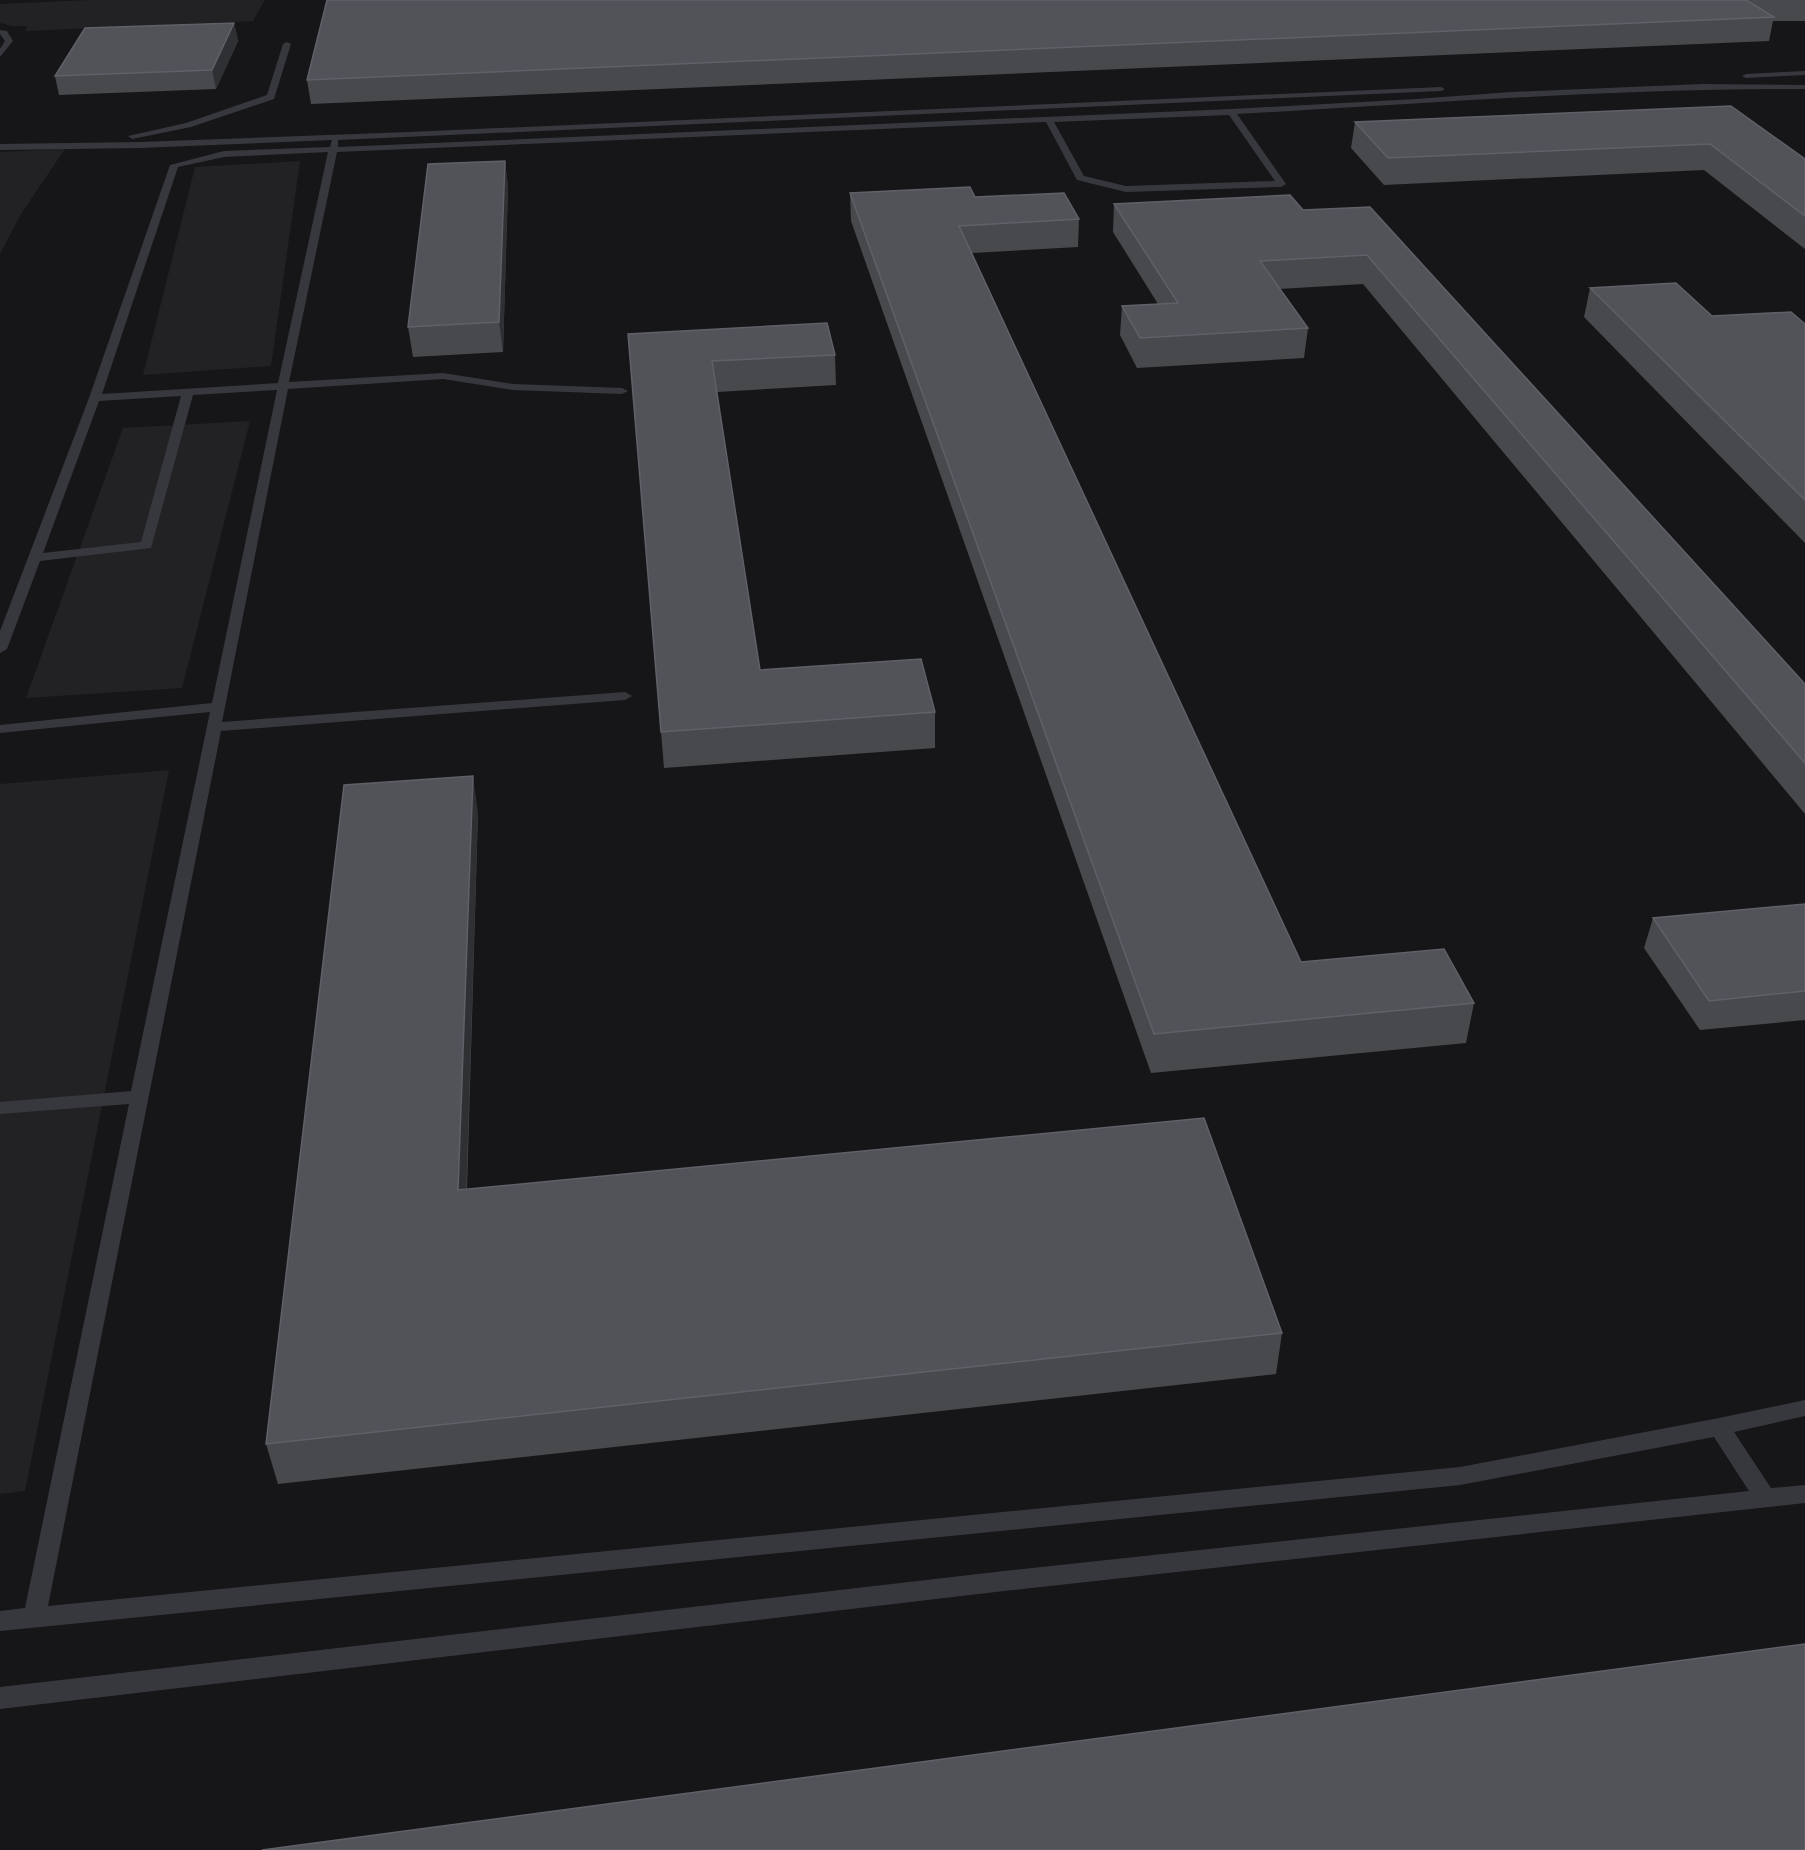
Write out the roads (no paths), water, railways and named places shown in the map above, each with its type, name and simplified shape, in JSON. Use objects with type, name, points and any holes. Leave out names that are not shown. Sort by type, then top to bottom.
[{"type":"lane","points":[[0,32],[4,33],[9,41],[0,55]]},
{"type":"lane","points":[[90,144],[188,125],[271,97],[287,44]]},
{"type":"lane","points":[[1736,76],[1805,73]]},
{"type":"lane","points":[[0,649],[95,398],[174,165],[224,154],[334,144],[920,113],[1725,76]]},
{"type":"lane","points":[[0,147],[90,144],[334,144],[922,126],[1416,102],[1511,94],[1702,86],[1805,87]]},
{"type":"lane","points":[[1793,86],[1805,94]]},
{"type":"lane","points":[[1049,120],[1080,178],[1126,189],[1281,184],[1231,112]]},
{"type":"lane","points":[[920,113],[922,126]]},
{"type":"lane","points":[[34,1619],[334,144]]},
{"type":"lane","points":[[95,398],[443,375],[513,387],[622,391]]},
{"type":"lane","points":[[35,558],[146,545],[188,392]]},
{"type":"lane","points":[[214,727],[626,696]]},
{"type":"lane","points":[[0,729],[218,707]]},
{"type":"lane","points":[[0,1108],[139,1097]]},
{"type":"lane","points":[[0,1621],[1460,1476],[1719,1427],[1805,1407]]},
{"type":"lane","points":[[1719,1427],[1766,1499]]},
{"type":"lane","points":[[0,1698],[1004,1581],[1805,1494]]}]
